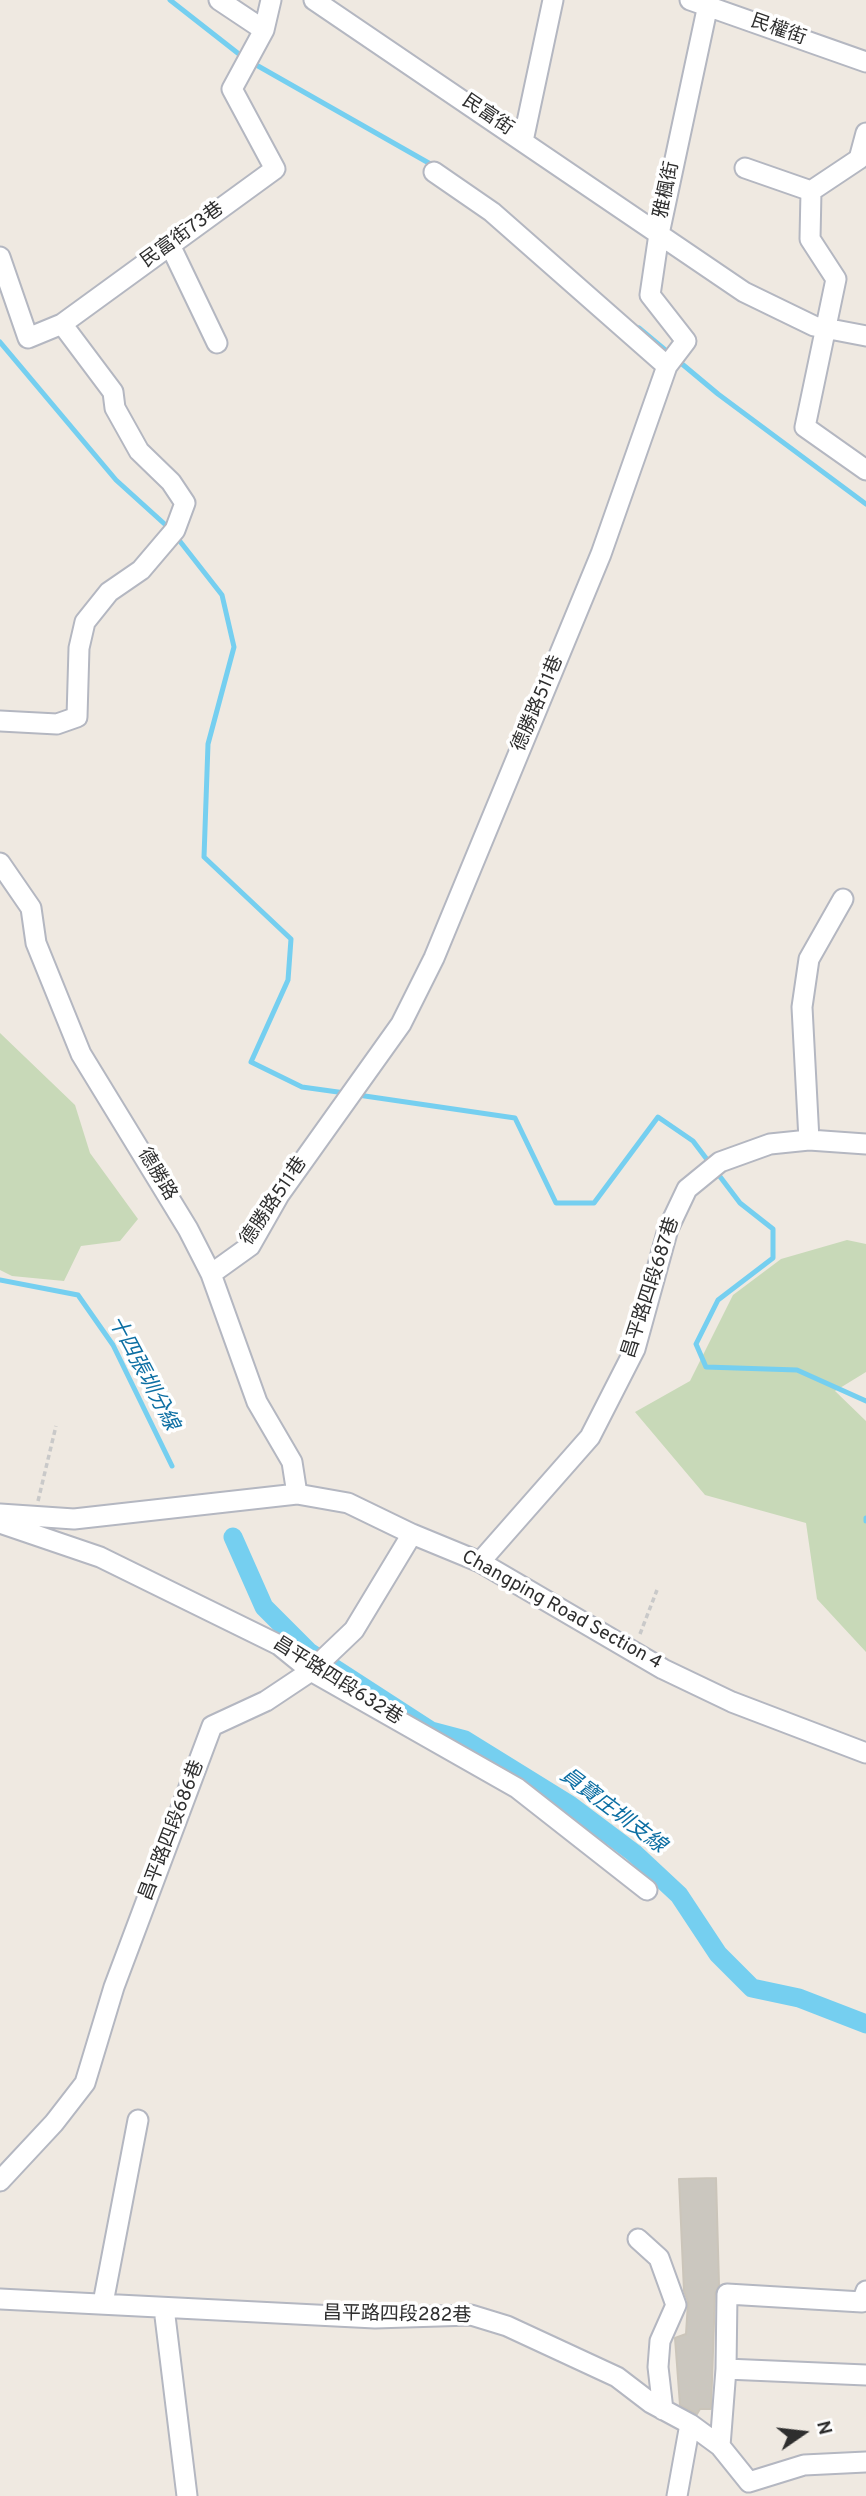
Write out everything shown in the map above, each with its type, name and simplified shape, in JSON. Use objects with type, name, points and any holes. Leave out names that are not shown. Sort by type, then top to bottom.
[{"type":"street","points":[[219,0],[264,30],[271,0]]},
{"type":"street","name":"民富街","points":[[314,0],[659,234]]},
{"type":"street","points":[[523,141],[553,0]]},
{"type":"street","name":"民權街","points":[[702,2],[866,62]]},
{"type":"street","name":"雅楓街","points":[[702,2],[659,234],[744,292],[824,328],[866,336]]},
{"type":"street","name":"民富街73巷","points":[[0,257],[28,338],[62,324],[275,169],[232,89],[264,30]]},
{"type":"street","points":[[745,168],[811,191],[862,164],[866,133]]},
{"type":"street","points":[[434,172],[492,212],[667,366]]},
{"type":"street","points":[[811,191],[810,239],[836,278],[805,427],[866,470]]},
{"type":"street","name":"德勝路511巷","points":[[211,1274],[250,1246],[279,1195],[401,1024],[434,958],[601,554],[667,366],[686,341],[650,295],[659,234]]},
{"type":"street","points":[[170,245],[217,343]]},
{"type":"street","points":[[0,722],[57,724],[77,718],[79,648],[85,622],[109,592],[141,570],[171,535],[185,503],[172,482],[138,451],[115,408],[113,392],[62,324]]},
{"type":"street","name":"德勝路","points":[[0,863],[31,908],[36,943],[81,1054],[181,1218],[211,1274],[257,1402],[292,1462],[297,1494]]},
{"type":"street","points":[[843,899],[810,960],[802,1007],[809,1140],[866,1144]]},
{"type":"street","name":"昌平路四段687巷","points":[[480,1562],[590,1437],[635,1349],[668,1229],[687,1189],[720,1162],[770,1144],[809,1140]]},
{"type":"street","name":"Changping Road Section 4","points":[[0,1514],[74,1519],[297,1494],[348,1503],[412,1534],[480,1562],[633,1653],[732,1702],[866,1753]]},
{"type":"street","name":"昌平路四段632巷","points":[[0,1522],[100,1557],[279,1645],[311,1671],[517,1788],[647,1890]]},
{"type":"street","name":"昌平路四段686巷","points":[[0,2181],[54,2123],[85,2083],[114,1987],[212,1726],[265,1701],[311,1671],[354,1630],[412,1534]]},
{"type":"street","points":[[103,2304],[138,2120]]},
{"type":"street","points":[[638,2239],[659,2258],[676,2305],[660,2341],[658,2367],[663,2410]]},
{"type":"street","points":[[720,2446],[726,2369],[727,2294],[862,2302],[866,2291]]},
{"type":"street","name":"昌平路四段282巷","points":[[0,2300],[375,2318],[471,2315],[507,2326],[617,2377],[720,2446],[751,2489],[804,2465],[866,2462]]},
{"type":"street","points":[[164,2308],[187,2496]]},
{"type":"street","points":[[726,2369],[866,2375]]},
{"type":"street","points":[[677,2496],[690,2424]]},
{"type":"path","points":[[35,1516],[56,1426]]},
{"type":"path","points":[[633,1653],[657,1590]]},
{"type":"green space","points":[[0,1033],[75,1105],[90,1153],[138,1219],[120,1241],[81,1246],[64,1281],[12,1276],[0,1270]]},
{"type":"green space","points":[[847,1240],[866,1244],[866,1372],[835,1391],[866,1421],[866,1652],[817,1599],[806,1523],[705,1495],[635,1412],[690,1381],[733,1295],[781,1259]]},
{"type":"building","points":[[716,2178],[719,2285],[715,2294],[711,2409],[700,2409],[697,2414],[680,2405],[675,2338],[686,2334],[688,2302],[684,2291],[679,2179]]},
{"type":"waterway","points":[[170,0],[244,58],[434,166]]},
{"type":"waterway","points":[[639,328],[718,394],[866,504]]},
{"type":"waterway","points":[[0,342],[116,480],[169,528]]},
{"type":"waterway","points":[[175,535],[222,595],[234,647],[208,744],[204,857],[291,939],[288,980],[251,1062],[302,1087],[345,1093]]},
{"type":"waterway","points":[[358,1095],[515,1118],[556,1203],[594,1203],[658,1117],[693,1141],[740,1203],[773,1229],[773,1258],[718,1300],[696,1344],[706,1367],[797,1370],[866,1401]]},
{"type":"waterway","name":"十四張圳分線","points":[[0,1280],[78,1295],[113,1345],[172,1466]]},
{"type":"waterway","name":"員寶庄圳支線","points":[[233,1537],[264,1607],[309,1652],[431,1731],[465,1740],[570,1805],[634,1853],[679,1895],[718,1954],[752,1988],[799,1998],[866,2024]]}]
